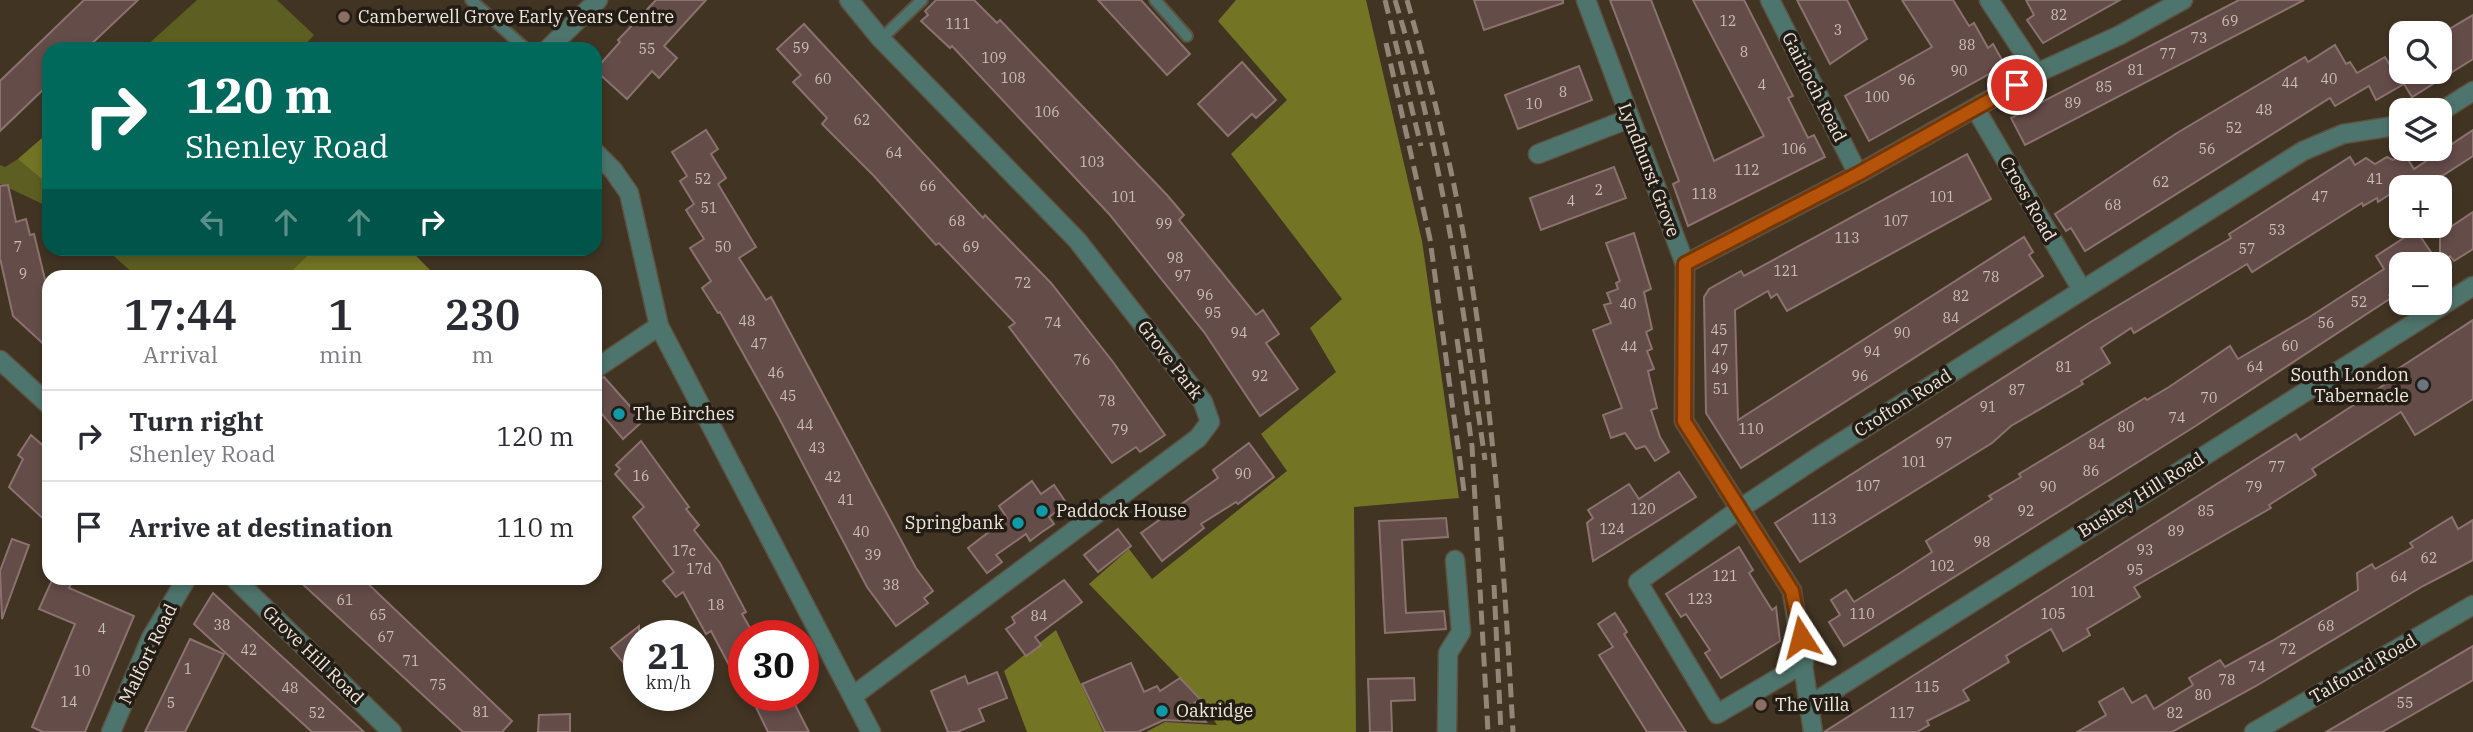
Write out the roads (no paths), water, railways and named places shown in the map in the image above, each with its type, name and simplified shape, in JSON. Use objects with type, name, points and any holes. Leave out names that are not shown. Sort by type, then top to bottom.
[{"type":"street","points":[[555,42],[598,0]]},
{"type":"street","name":"Grove Park","points":[[849,0],[881,39],[1077,240],[1203,402],[1209,422],[1198,438],[853,696]]},
{"type":"street","name":"Lyndhurst Grove","points":[[1586,0],[1628,119],[1685,264],[1684,421],[1792,591],[1813,732]]},
{"type":"street","name":"Gairloch Road","points":[[1770,0],[1858,174]]},
{"type":"street","points":[[1989,0],[2037,73]]},
{"type":"street","points":[[1685,264],[1858,174],[2037,73],[2119,35],[2183,0]]},
{"type":"street","points":[[2452,104],[2473,91]]},
{"type":"street","name":"Cross Road","points":[[1975,108],[2082,290]]},
{"type":"street","points":[[1538,154],[1628,119]]},
{"type":"street","name":"Crofton Road","points":[[1804,663],[1717,714],[1638,582],[1741,508],[2082,290],[2322,141],[2364,129],[2389,126]]},
{"type":"street","points":[[602,159],[629,193],[659,326],[871,732]]},
{"type":"street","name":"Bushey Hill Road","points":[[1810,705],[2473,286]]},
{"type":"street","points":[[602,364],[659,326]]},
{"type":"street","points":[[0,360],[42,399]]},
{"type":"street","points":[[1447,732],[1448,653],[1461,632],[1455,560]]},
{"type":"street","name":"Malfort Road","points":[[111,732],[151,638],[183,585]]},
{"type":"street","name":"Grove Hill Road","points":[[241,585],[392,732]]},
{"type":"street","name":"Talfourd Road","points":[[2253,732],[2473,605]]},
{"type":"lane","points":[[471,0],[518,42]]},
{"type":"lane","points":[[881,39],[922,0]]},
{"type":"lane","points":[[1155,0],[1187,36]]},
{"type":"railway","points":[[1385,0],[1421,146]]},
{"type":"railway","points":[[1395,0],[1438,170],[1459,286],[1485,460]]},
{"type":"railway","points":[[1407,0],[1445,144],[1482,356],[1496,481],[1513,732]]},
{"type":"railway","points":[[1386,43],[1430,239],[1464,491]]},
{"type":"railway","points":[[1457,339],[1472,446],[1488,732]]},
{"type":"railway","points":[[1494,585],[1501,732]]},
{"type":"place","name":"Camberwell Grove Early Years Centre","points":[[344,17]]},
{"type":"place","name":"South London Tabernacle","points":[[2423,385]]},
{"type":"place","name":"The Birches","points":[[619,414]]},
{"type":"place","name":"Paddock House","points":[[1042,511]]},
{"type":"place","name":"Springbank","points":[[1018,523]]},
{"type":"place","name":"The Villa","points":[[1761,705]]},
{"type":"place","name":"Oakridge","points":[[1162,711]]}]
